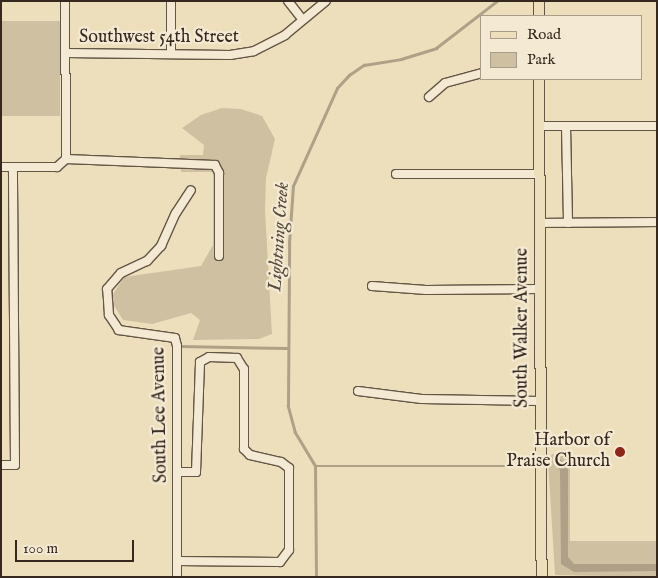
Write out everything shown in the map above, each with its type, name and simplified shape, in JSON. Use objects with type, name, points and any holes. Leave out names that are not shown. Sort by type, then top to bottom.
[{"type":"main road","points":[[538,1],[539,15]]},
{"type":"main road","name":"South Walker Avenue","points":[[539,80],[538,290],[542,577]]},
{"type":"street","points":[[65,1],[66,159]]},
{"type":"street","points":[[171,1],[171,54]]},
{"type":"street","points":[[288,1],[302,19]]},
{"type":"street","name":"Southwest 54th Street","points":[[66,53],[230,55],[254,51],[285,36],[302,19],[326,1]]},
{"type":"street","points":[[429,97],[445,83],[480,74]]},
{"type":"street","points":[[539,126],[657,126]]},
{"type":"street","points":[[566,126],[568,223]]},
{"type":"street","points":[[1,167],[57,167],[66,159],[215,165],[219,173],[219,256]]},
{"type":"street","points":[[1,465],[16,465],[13,167]]},
{"type":"street","points":[[396,174],[539,174]]},
{"type":"street","name":"South Lee Avenue","points":[[177,577],[175,338],[119,330],[109,315],[107,288],[121,273],[147,261],[156,251],[191,190]]},
{"type":"street","points":[[539,223],[657,222]]},
{"type":"street","points":[[372,286],[426,290],[538,290]]},
{"type":"street","points":[[176,472],[196,472],[199,364],[209,357],[237,358],[244,369],[244,449],[250,455],[281,462],[289,468],[289,550],[280,562],[177,561]]},
{"type":"street","points":[[358,391],[422,399],[539,402]]},
{"type":"green space","points":[[1,21],[60,21],[60,116],[1,116]]},
{"type":"green space","points":[[222,108],[241,109],[262,116],[275,139],[266,178],[265,210],[272,334],[259,339],[193,340],[200,320],[191,313],[152,324],[123,320],[110,299],[124,277],[201,266],[213,245],[213,172],[181,172],[180,155],[203,155],[204,145],[182,128],[201,115]]},
{"type":"green space","points":[[552,454],[567,454],[570,458],[570,541],[657,541],[657,577],[555,575],[548,460]]},
{"type":"shaded area","points":[[554,458],[559,458],[568,467],[568,557],[574,564],[657,564],[657,571],[574,572],[561,564],[560,471]]},
{"type":"waterway","name":"Lightning Creek","points":[[316,577],[315,466],[295,433],[288,406],[289,243],[293,186],[337,88],[349,75],[364,65],[401,59],[436,48],[497,1]]},
{"type":"waterway","points":[[179,346],[287,348]]},
{"type":"waterway","points":[[315,466],[527,466]]},
{"type":"place","name":"Harbor of Praise Church","points":[[620,452]]}]
